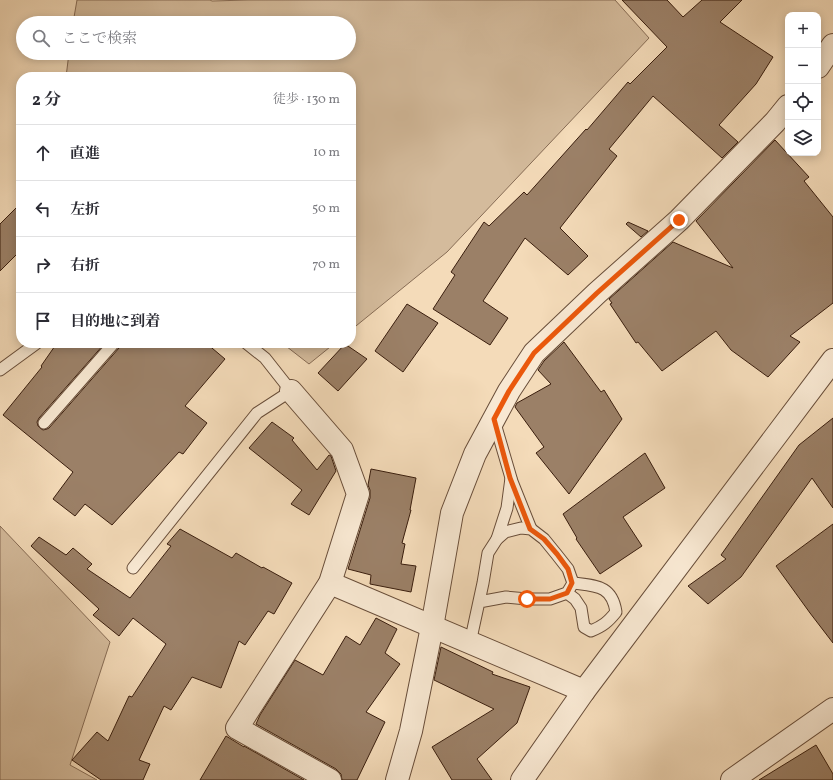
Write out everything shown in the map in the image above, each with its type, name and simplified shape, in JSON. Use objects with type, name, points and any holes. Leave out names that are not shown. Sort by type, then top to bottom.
[{"type":"street","points":[[821,63],[833,45]]},
{"type":"street","points":[[397,780],[411,731],[432,626],[452,513],[475,454],[509,391],[534,353],[597,293],[679,220],[775,122],[785,110]]},
{"type":"street","points":[[522,780],[584,691],[833,360]]},
{"type":"street","points":[[291,391],[342,450],[358,494],[330,583],[237,728],[330,780]]},
{"type":"street","points":[[330,583],[584,691]]},
{"type":"street","points":[[732,780],[833,709]]},
{"type":"lane","points":[[0,370],[30,348]]},
{"type":"lane","points":[[44,423],[110,348]]},
{"type":"lane","points":[[133,568],[257,414],[291,391],[265,358],[252,348]]},
{"type":"lane","points":[[494,419],[510,478],[530,529]]},
{"type":"lane","points":[[470,643],[488,553],[496,539],[507,508],[510,478]]},
{"type":"lane","points":[[479,602],[506,597],[550,599],[570,588],[594,586],[606,590],[612,597],[616,612],[611,619],[602,626],[591,630],[584,628],[581,608],[570,588],[568,569],[544,539],[530,529],[521,528],[505,532],[496,539]]},
{"type":"shaded area","points":[[77,0],[615,0],[649,38],[447,252],[356,326],[356,72],[67,72],[68,60],[356,60],[356,16],[74,16]]},
{"type":"shaded area","points":[[288,348],[329,348],[309,364]]},
{"type":"shaded area","points":[[0,526],[110,642],[70,765],[97,780],[0,780]]},
{"type":"building","points":[[622,0],[667,0],[683,17],[702,0],[742,0],[720,22],[773,57],[756,84],[719,125],[738,142],[722,158],[653,96],[609,149],[617,156],[560,228],[588,256],[568,275],[525,238],[483,301],[508,318],[490,345],[433,309],[455,275],[451,272],[484,222],[489,226],[524,192],[527,195],[586,129],[587,130],[628,82],[630,84],[667,47]]},
{"type":"building","points":[[775,140],[785,151],[785,156],[790,156],[809,177],[804,181],[833,217],[833,303],[790,336],[800,342],[768,377],[731,350],[716,331],[662,371],[638,342],[636,343],[610,304],[612,303],[609,299],[673,242],[733,268],[696,221]]},
{"type":"building","points":[[16,208],[16,255],[0,271],[0,224]]},
{"type":"building","points":[[628,222],[648,231],[641,237],[626,224]]},
{"type":"building","points":[[407,304],[438,323],[403,372],[375,351]]},
{"type":"building","points":[[564,342],[601,392],[604,390],[622,419],[569,494],[536,453],[544,447],[515,407],[517,403],[551,384],[538,370],[544,361]]},
{"type":"building","points":[[54,348],[101,348],[39,418],[37,422],[38,426],[43,430],[49,428],[119,348],[212,348],[225,359],[185,406],[207,423],[183,454],[179,452],[112,525],[85,504],[75,516],[53,499],[73,472],[3,415],[42,367],[41,366]]},
{"type":"building","points":[[341,348],[351,348],[367,359],[338,391],[318,373]]},
{"type":"building","points":[[833,418],[833,508],[812,478],[741,577],[708,604],[688,586],[726,559],[721,555],[799,445]]},
{"type":"building","points":[[272,422],[294,438],[292,440],[317,470],[329,455],[331,456],[336,471],[309,515],[291,504],[302,490],[249,448]]},
{"type":"building","points":[[645,453],[665,488],[623,517],[642,546],[600,574],[576,539],[577,538],[563,514]]},
{"type":"building","points":[[371,469],[416,478],[411,510],[402,543],[405,544],[401,564],[416,566],[411,592],[370,584],[371,575],[348,569],[370,498],[370,490],[368,485]]},
{"type":"building","points":[[833,524],[833,643],[776,566]]},
{"type":"building","points":[[180,529],[232,558],[236,553],[292,583],[274,614],[268,611],[245,645],[239,641],[221,688],[192,677],[171,710],[164,706],[139,760],[150,764],[143,780],[101,780],[72,760],[97,732],[108,741],[129,696],[132,697],[166,644],[133,618],[119,636],[93,615],[99,609],[31,546],[39,537],[66,555],[73,548],[92,564],[87,569],[130,598],[171,546],[167,544]]},
{"type":"building","points":[[376,618],[397,629],[385,653],[400,664],[366,712],[385,722],[357,780],[342,780],[341,774],[336,769],[256,724],[260,715],[295,660],[323,675],[346,636],[360,645]]},
{"type":"building","points":[[441,647],[493,672],[492,674],[530,687],[517,723],[477,759],[492,780],[452,780],[432,747],[494,709],[434,680]]},
{"type":"building","points":[[226,736],[244,747],[304,780],[200,780]]},
{"type":"building","points":[[816,745],[833,774],[833,780],[759,780]]},
{"type":"route","points":[[527,599],[550,599],[567,593],[572,583],[568,569],[557,554],[544,539],[530,529],[510,478],[506,458],[494,419],[509,391],[534,353],[597,293],[679,220]]}]
